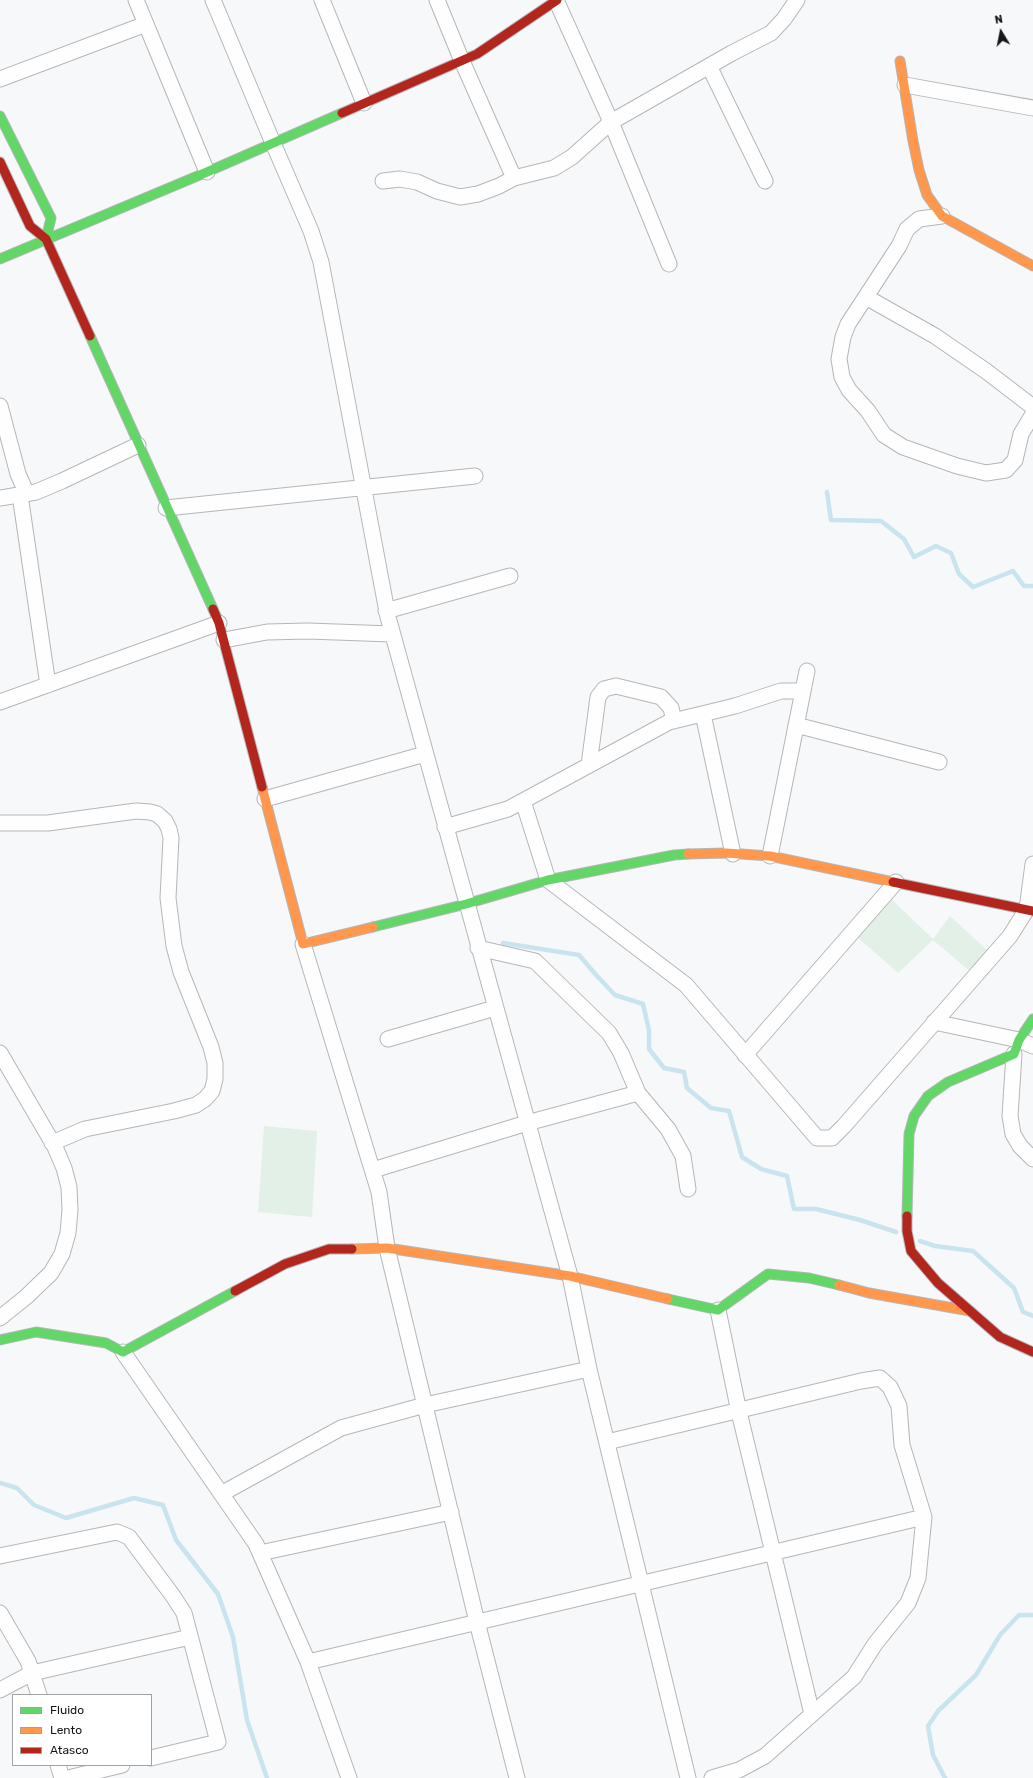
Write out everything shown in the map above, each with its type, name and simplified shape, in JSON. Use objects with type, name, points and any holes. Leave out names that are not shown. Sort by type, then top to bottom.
[{"type":"street","points":[[136,0],[206,172]]},
{"type":"street","points":[[213,0],[272,143],[311,231],[321,262],[364,486],[386,611],[478,948],[570,1276],[589,1369],[688,1778]]},
{"type":"street","points":[[322,0],[364,103]]},
{"type":"street","points":[[437,0],[462,61],[514,178]]},
{"type":"street","points":[[0,259],[462,61],[477,54],[557,0],[611,122],[669,264]]},
{"type":"street","points":[[383,181],[400,178],[417,182],[437,191],[460,197],[478,194],[499,186],[514,178],[554,168],[572,157],[611,122],[709,66],[771,33],[784,19],[797,0]]},
{"type":"street","points":[[0,79],[146,24]]},
{"type":"street","points":[[900,61],[919,170],[927,195],[942,216],[1033,266]]},
{"type":"street","points":[[709,66],[765,181]]},
{"type":"street","points":[[905,85],[1033,108]]},
{"type":"street","points":[[0,116],[51,218],[46,239]]},
{"type":"street","points":[[0,162],[30,226],[46,239],[219,623],[303,944],[379,1192],[387,1248],[450,1512],[517,1778]]},
{"type":"street","points":[[942,216],[919,219],[907,229],[899,246],[848,324],[839,359],[842,377],[849,390],[868,411],[884,435],[903,447],[957,466],[986,473],[1006,470],[1015,460],[1021,434],[1033,414]]},
{"type":"street","points":[[866,297],[935,336],[986,371],[1033,407]]},
{"type":"street","points":[[0,406],[24,494],[48,685]]},
{"type":"street","points":[[0,498],[36,492],[138,445]]},
{"type":"street","points":[[166,508],[364,486],[475,476]]},
{"type":"street","points":[[386,611],[510,576]]},
{"type":"street","points":[[0,702],[219,623]]},
{"type":"street","points":[[224,640],[267,632],[308,631],[392,634]]},
{"type":"street","points":[[770,856],[807,671]]},
{"type":"street","points":[[589,765],[598,697],[604,689],[616,686],[661,697],[671,708],[674,721]]},
{"type":"street","points":[[445,827],[508,809],[674,721],[735,706],[781,691],[803,691]]},
{"type":"street","points":[[703,714],[733,854]]},
{"type":"street","points":[[796,725],[939,762]]},
{"type":"street","points":[[265,799],[425,754]]},
{"type":"street","points":[[523,801],[548,880],[686,985],[817,1138],[832,1138],[1010,936],[1030,910],[1033,864]]},
{"type":"street","points":[[0,823],[48,823],[136,811],[157,814],[165,821],[171,838],[168,898],[174,946],[182,972],[211,1047],[215,1063],[215,1079],[212,1090],[205,1099],[196,1105],[174,1111],[138,1117],[85,1129],[52,1143]]},
{"type":"street","points":[[303,944],[466,904],[548,880],[674,855],[733,854],[770,856],[1030,910]]},
{"type":"street","points":[[745,1055],[896,882]]},
{"type":"street","points":[[478,948],[535,961],[609,1033],[621,1053],[638,1093],[668,1129],[683,1156],[688,1189]]},
{"type":"street","points":[[388,1039],[495,1008]]},
{"type":"street","points":[[1033,1019],[1017,1047],[1010,1116],[1013,1134],[1020,1146],[1033,1158]]},
{"type":"street","points":[[934,1022],[1017,1047],[1033,1046]]},
{"type":"street","points":[[1017,1047],[948,1082],[928,1096],[914,1116],[909,1134],[907,1231],[911,1251],[938,1283],[1000,1337],[1033,1352]]},
{"type":"street","points":[[0,1053],[52,1143],[64,1168],[68,1187],[70,1210],[68,1233],[62,1254],[51,1273],[26,1297],[0,1318]]},
{"type":"street","points":[[372,1170],[527,1123],[638,1093]]},
{"type":"street","points":[[123,1352],[285,1264],[329,1249],[387,1248],[570,1276],[718,1310],[768,1274],[809,1278],[869,1293],[970,1311]]},
{"type":"street","points":[[718,1310],[739,1412],[812,1714]]},
{"type":"street","points":[[0,1340],[36,1332],[106,1343],[123,1352],[256,1544],[308,1662],[349,1778]]},
{"type":"street","points":[[221,1494],[341,1428],[425,1405],[589,1369]]},
{"type":"street","points":[[607,1442],[739,1412],[861,1381],[880,1378],[890,1387],[899,1406],[902,1445],[924,1517],[918,1578],[908,1603],[875,1644],[854,1677],[765,1756],[739,1770],[712,1778]]},
{"type":"street","points":[[260,1553],[450,1512]]},
{"type":"street","points":[[308,1662],[641,1582],[924,1517]]},
{"type":"street","points":[[0,1556],[117,1532],[129,1537],[184,1613],[218,1742],[152,1758]]},
{"type":"street","points":[[0,1614],[28,1661],[39,1694]]},
{"type":"street","points":[[0,1690],[32,1673],[190,1637]]},
{"type":"street","points":[[58,1766],[62,1778]]},
{"type":"street","points":[[68,1778],[118,1766]]},
{"type":"shaded area","points":[[889,897],[933,939],[950,916],[987,950],[971,972],[933,940],[898,973],[856,936]]},
{"type":"shaded area","points":[[264,1126],[317,1131],[312,1217],[258,1212]]},
{"type":"waterway","points":[[827,492],[831,520],[881,521],[904,539],[914,557],[936,546],[951,553],[959,574],[973,587],[1013,571],[1024,586],[1033,586]]},
{"type":"waterway","points":[[503,943],[579,955],[615,995],[643,1004],[649,1030],[649,1049],[664,1068],[684,1072],[687,1088],[711,1108],[729,1111],[742,1157],[761,1169],[787,1176],[794,1209],[816,1209],[860,1220],[896,1232]]},
{"type":"waterway","points":[[920,1241],[935,1246],[973,1251],[1014,1288],[1023,1312],[1033,1316]]},
{"type":"waterway","points":[[0,1483],[17,1488],[34,1505],[66,1518],[134,1498],[163,1505],[176,1540],[218,1594],[233,1637],[247,1720],[267,1778]]},
{"type":"waterway","points":[[945,1778],[933,1755],[928,1726],[938,1711],[976,1675],[1000,1635],[1019,1615],[1033,1615]]},
{"type":"traffic: fast","points":[[0,259],[207,172],[342,113]]},
{"type":"traffic: fast","points":[[0,116],[51,218],[46,239]]},
{"type":"traffic: fast","points":[[90,336],[213,609]]},
{"type":"traffic: fast","points":[[373,927],[466,904],[548,880],[674,855],[688,854]]},
{"type":"traffic: fast","points":[[907,1216],[909,1134],[914,1116],[928,1096],[948,1082],[1014,1054],[1019,1040],[1033,1019]]},
{"type":"traffic: fast","points":[[668,1299],[718,1310],[768,1274],[809,1278],[839,1285]]},
{"type":"traffic: fast","points":[[0,1340],[36,1332],[106,1343],[123,1352],[235,1291]]},
{"type":"traffic: slow","points":[[900,61],[913,141],[919,170],[927,195],[942,216],[1033,266]]},
{"type":"traffic: slow","points":[[262,787],[303,944],[373,927]]},
{"type":"traffic: slow","points":[[688,854],[726,853],[770,856],[893,882]]},
{"type":"traffic: slow","points":[[352,1249],[387,1248],[570,1276],[668,1299]]},
{"type":"traffic: slow","points":[[839,1285],[869,1293],[970,1311]]},
{"type":"traffic: jam","points":[[342,113],[477,54],[557,0]]},
{"type":"traffic: jam","points":[[0,162],[30,226],[46,239],[90,336]]},
{"type":"traffic: jam","points":[[213,609],[219,623],[262,787]]},
{"type":"traffic: jam","points":[[893,882],[1033,911]]},
{"type":"traffic: jam","points":[[907,1216],[907,1231],[911,1251],[938,1283],[1000,1337],[1033,1352]]},
{"type":"traffic: jam","points":[[235,1291],[285,1264],[329,1249],[352,1249]]}]
